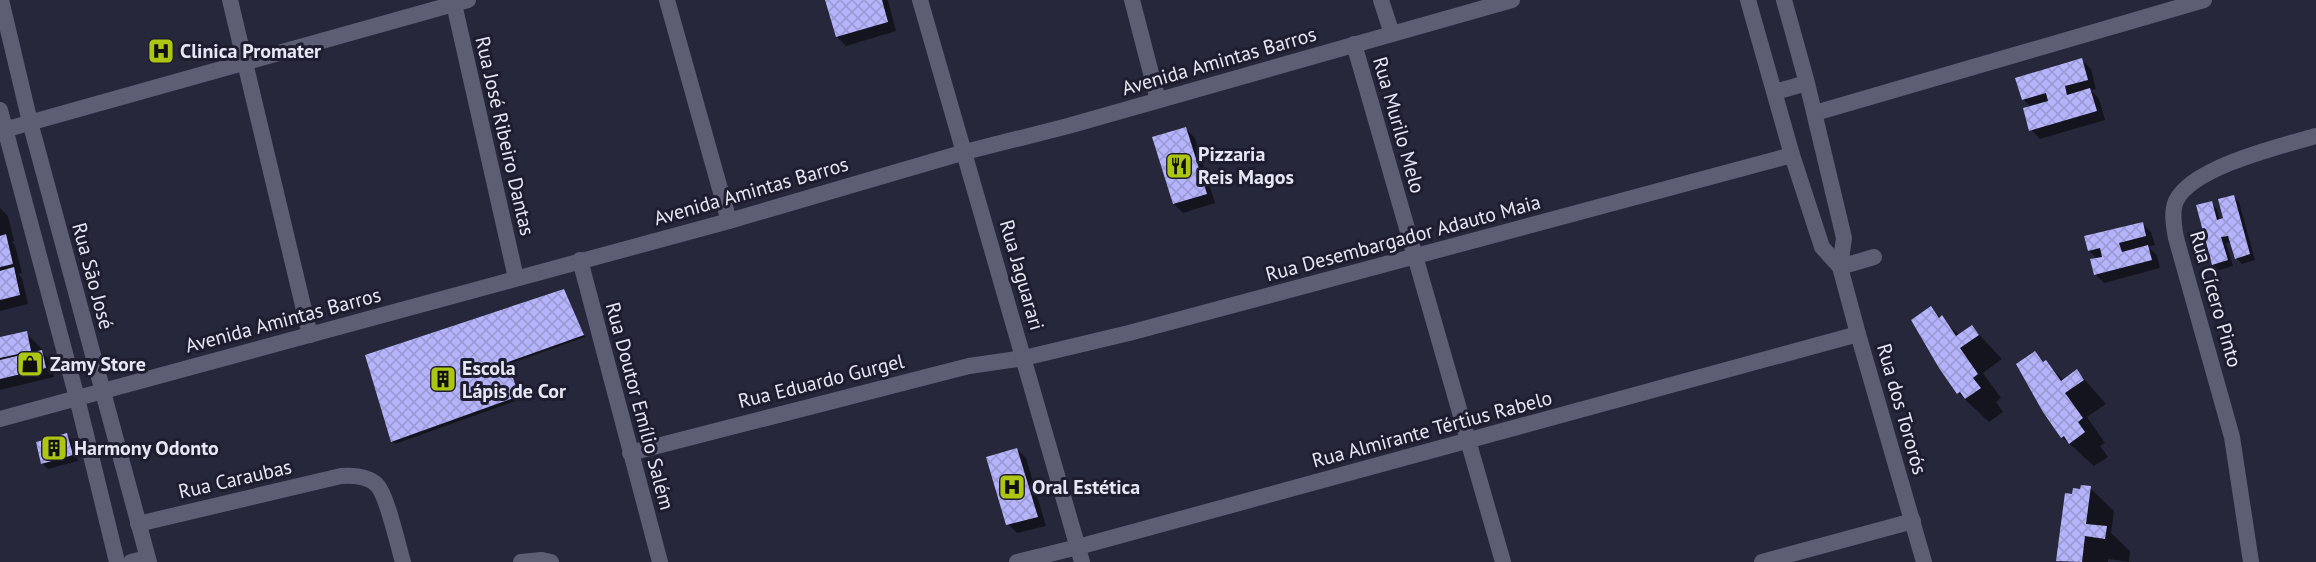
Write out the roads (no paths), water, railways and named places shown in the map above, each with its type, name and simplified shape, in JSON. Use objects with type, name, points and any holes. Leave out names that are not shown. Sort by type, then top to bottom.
[{"type":"street","name":"Rua São José","points":[[1,0],[30,122],[148,560]]},
{"type":"street","points":[[230,0],[310,335]]},
{"type":"street","points":[[667,0],[729,220]]},
{"type":"street","name":"Rua Jaguarari","points":[[920,0],[1080,555]]},
{"type":"street","points":[[1132,0],[1158,100]]},
{"type":"street","points":[[1381,0],[1392,34]]},
{"type":"street","name":"Avenida Amintas Barros","points":[[0,419],[729,220],[1512,0]]},
{"type":"street","name":"Rua dos Tororós","points":[[1748,0],[1792,155],[1822,247],[1840,267]]},
{"type":"street","name":"Rua dos Tororós","points":[[1784,0],[1815,113],[1844,238],[1840,267],[1924,562]]},
{"type":"street","points":[[1815,113],[2204,0]]},
{"type":"street","points":[[2,130],[245,62],[408,8],[461,2]]},
{"type":"street","name":"Rua José Ribeiro Dantas","points":[[461,2],[516,278]]},
{"type":"street","name":"Rua Murilo Melo","points":[[1354,44],[1503,562]]},
{"type":"street","points":[[1775,92],[1807,82]]},
{"type":"street","points":[[0,110],[2,130],[77,398],[117,562]]},
{"type":"street","name":"Rua Cícero Pinto","points":[[2251,562],[2232,437],[2176,238],[2174,208],[2177,199],[2187,189],[2220,168],[2237,160],[2316,136]]},
{"type":"street","name":"Rua Desembargador Adauto Maia","points":[[1024,358],[1129,333],[1792,155]]},
{"type":"street","points":[[1840,267],[1874,257]]},
{"type":"street","name":"Rua Doutor Emílio Salém","points":[[580,260],[660,562]]},
{"type":"street","name":"Rua Almirante Tértius Rabelo","points":[[1017,562],[1080,555],[1468,441],[1858,334]]},
{"type":"street","name":"Rua Eduardo Gurgel","points":[[630,453],[969,366],[1024,358]]},
{"type":"street","name":"Rua Caraubas","points":[[138,524],[342,476],[363,477],[381,490],[403,562]]},
{"type":"street","points":[[1762,562],[1913,521]]},
{"type":"street","points":[[131,562],[148,560]]},
{"type":"street","points":[[521,562],[542,560],[551,562]]},
{"type":"place","name":"Clinica Promater","points":[[161,51]]},
{"type":"place","name":"Pizzaria Reis Magos","points":[[1179,166]]},
{"type":"place","name":"Zamy Store","points":[[30,364]]},
{"type":"place","name":"Escola Lápis de Cor","points":[[443,379]]},
{"type":"place","name":"Harmony Odonto","points":[[54,448]]},
{"type":"place","name":"Oral Estética","points":[[1012,487]]}]
